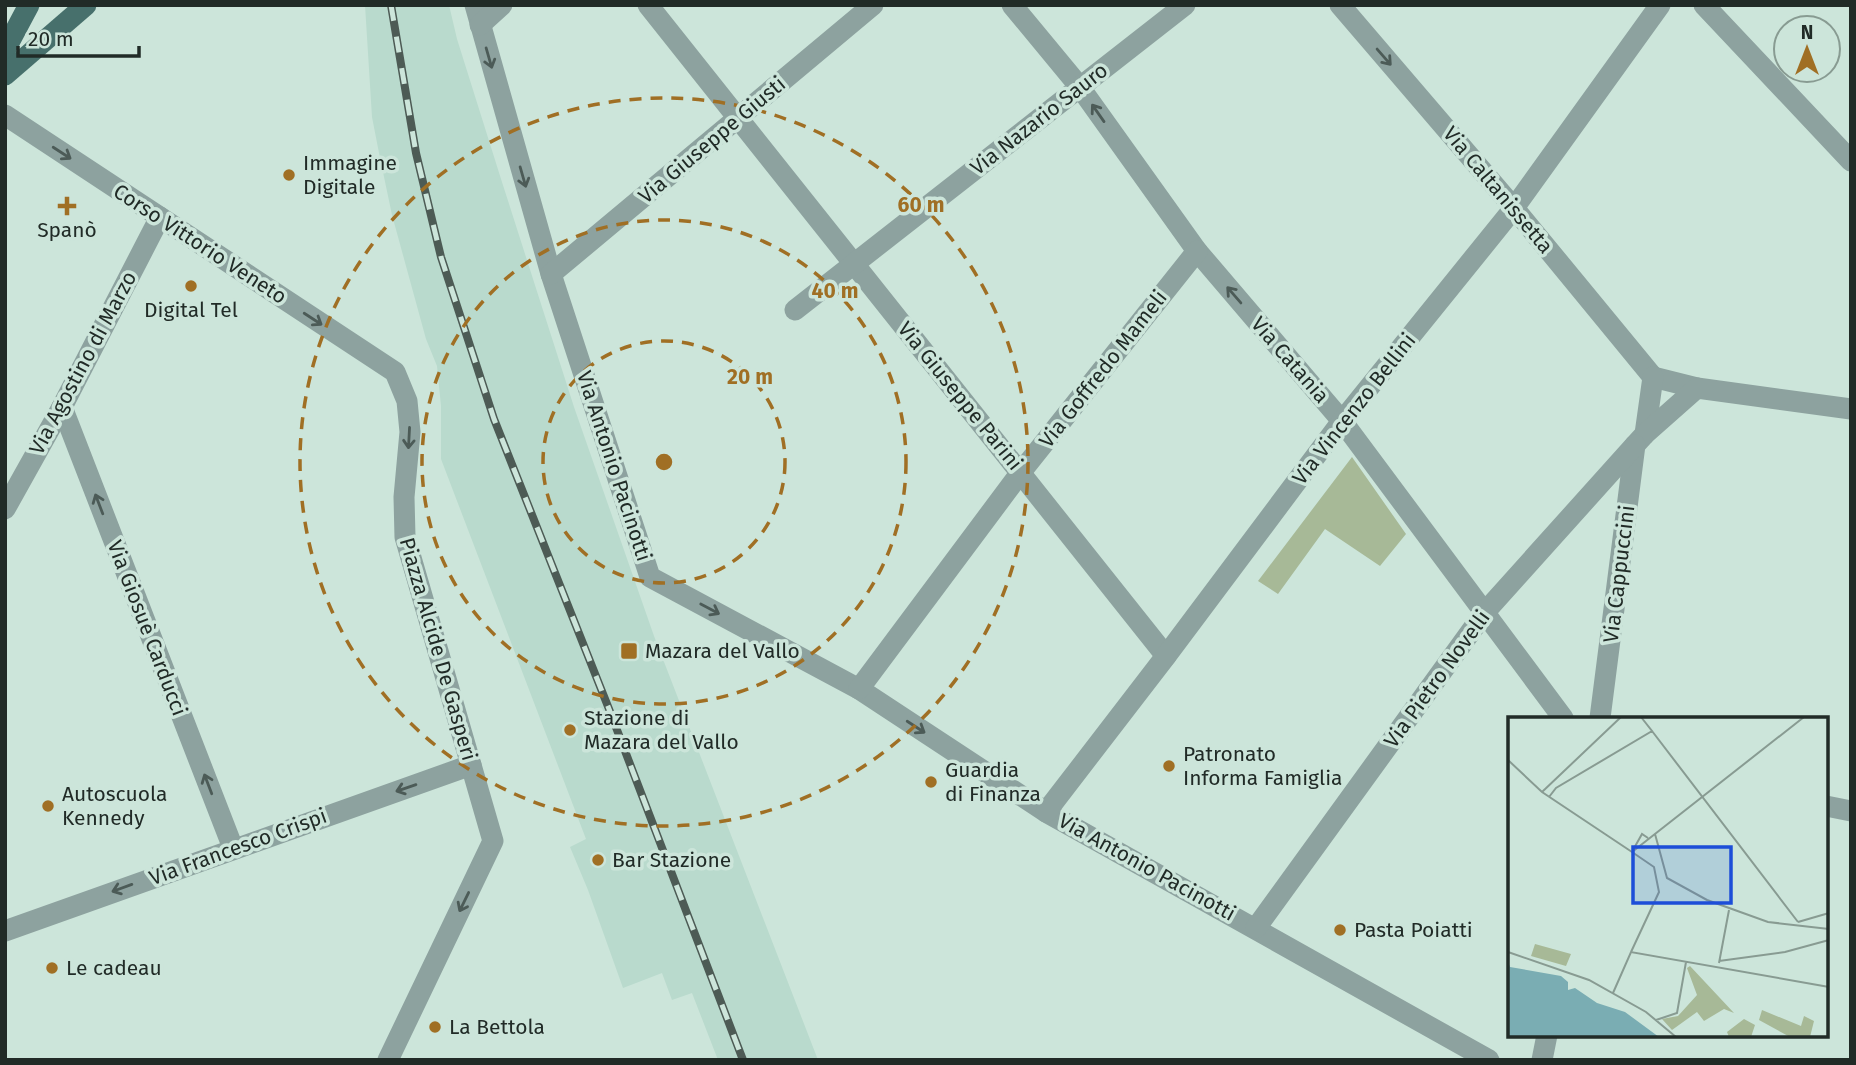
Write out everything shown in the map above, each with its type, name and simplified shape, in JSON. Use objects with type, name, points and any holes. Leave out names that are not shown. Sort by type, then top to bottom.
[{"type":"main road","points":[[5,50],[29,5]]},
{"type":"main road","points":[[5,75],[86,5]]},
{"type":"street","points":[[477,15],[502,5]]},
{"type":"street","name":"Via Giuseppe Parini","points":[[648,5],[1166,656]]},
{"type":"street","name":"Via Giuseppe Giusti","points":[[551,274],[873,5]]},
{"type":"street","name":"Via Catania","points":[[1012,5],[1079,86],[1197,251],[1342,421],[1562,717]]},
{"type":"street","name":"Via Nazario Sauro","points":[[795,310],[1185,5]]},
{"type":"street","name":"Via Caltanissetta","points":[[1339,5],[1654,376]]},
{"type":"street","name":"Via Vincenzo Bellini","points":[[1046,812],[1342,421],[1514,208],[1660,5]]},
{"type":"street","points":[[1704,5],[1851,161]]},
{"type":"street","name":"Via Antonio Pacinotti","points":[[477,15],[551,274],[650,577],[859,689],[1046,812],[1489,1060]]},
{"type":"street","name":"Corso Vittorio Veneto","points":[[5,115],[395,372]]},
{"type":"street","name":"Via Agostino di Marzo","points":[[5,509],[62,407],[160,217]]},
{"type":"street","name":"Via Goffredo Mameli","points":[[859,689],[1021,472],[1197,251]]},
{"type":"street","name":"Piazza Alcide De Gasperi","points":[[388,1060],[493,841],[405,537],[404,497],[410,432],[407,401],[395,372]]},
{"type":"street","points":[[1654,376],[1697,388],[1851,409]]},
{"type":"street","name":"Via Cappuccini","points":[[1600,717],[1640,439],[1654,376]]},
{"type":"street","name":"Via Pietro Novelli","points":[[1256,928],[1485,612],[1640,439],[1697,388]]},
{"type":"street","name":"Via Giosuè Carducci","points":[[62,407],[233,848]]},
{"type":"street","name":"Via Francesco Crispi","points":[[5,930],[471,765]]},
{"type":"street","points":[[1828,806],[1851,811]]},
{"type":"street","points":[[1542,1060],[1547,1037]]},
{"type":"shaded area","points":[[365,5],[449,5],[457,39],[574,407],[654,636],[818,1060],[718,1060],[692,993],[672,1000],[662,973],[623,988],[570,847],[586,839],[441,459],[441,406],[437,366],[426,339],[392,215],[372,117]]},
{"type":"shaded area","points":[[1352,457],[1406,534],[1380,566],[1325,529],[1278,594],[1258,581]]},
{"type":"railway","points":[[391,5],[416,153],[441,257],[494,419],[609,709],[743,1060]]},
{"type":"place","name":"Immagine Digitale","points":[[289,175]]},
{"type":"place","name":"Spanò","points":[[67,206]]},
{"type":"place","name":"Digital Tel","points":[[191,286]]},
{"type":"place","name":"Mazara del Vallo","points":[[629,651]]},
{"type":"place","name":"Stazione di Mazara del Vallo","points":[[570,730]]},
{"type":"place","name":"Patronato Informa Famiglia","points":[[1169,766]]},
{"type":"place","name":"Guardia di Finanza","points":[[931,782]]},
{"type":"place","name":"Autoscuola Kennedy","points":[[48,806]]},
{"type":"place","name":"Bar Stazione","points":[[598,860]]},
{"type":"place","name":"Pasta Poiatti","points":[[1340,930]]},
{"type":"place","name":"Le cadeau","points":[[52,968]]},
{"type":"place","name":"La Bettola","points":[[435,1027]]}]
